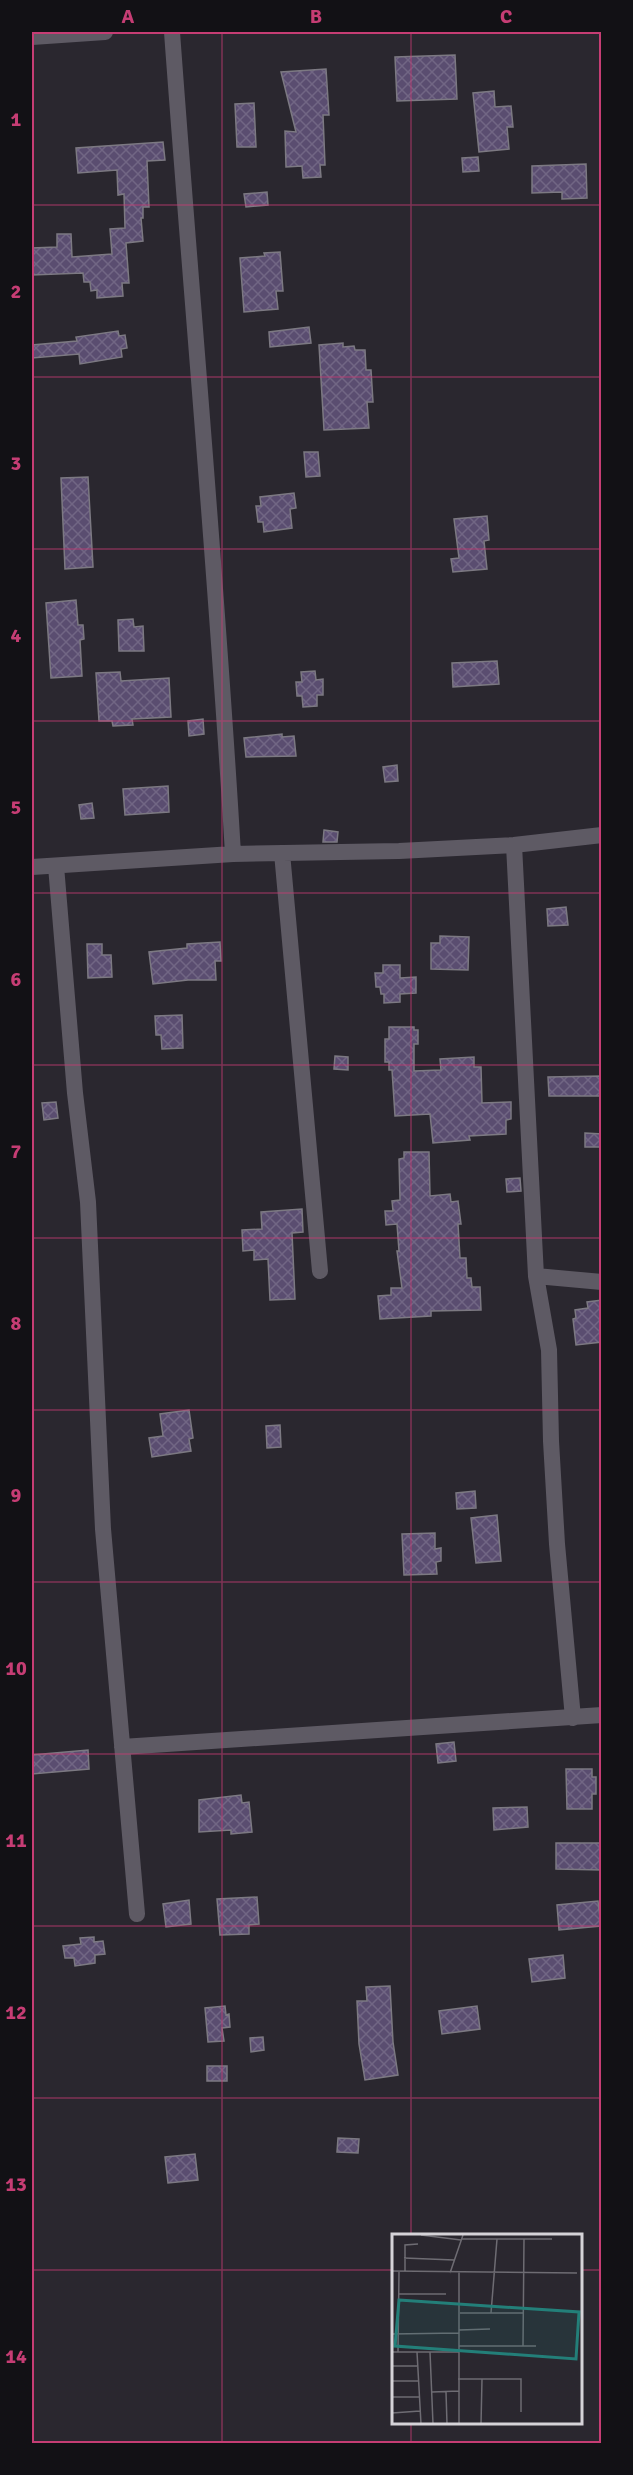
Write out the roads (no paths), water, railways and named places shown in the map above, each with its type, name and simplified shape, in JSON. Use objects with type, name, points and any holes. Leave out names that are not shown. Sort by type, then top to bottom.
[{"type":"street","points":[[32,37],[105,32]]},
{"type":"street","points":[[172,32],[223,689],[233,854]]},
{"type":"street","points":[[32,867],[233,854],[399,851],[514,845],[602,835]]},
{"type":"street","points":[[514,845],[537,1276],[549,1350],[554,1486],[573,1718]]},
{"type":"street","points":[[282,853],[320,1271]]},
{"type":"street","points":[[56,866],[75,1094],[88,1202],[104,1529],[137,1914]]},
{"type":"street","points":[[537,1276],[602,1282]]},
{"type":"street","points":[[122,1747],[602,1715]]}]
